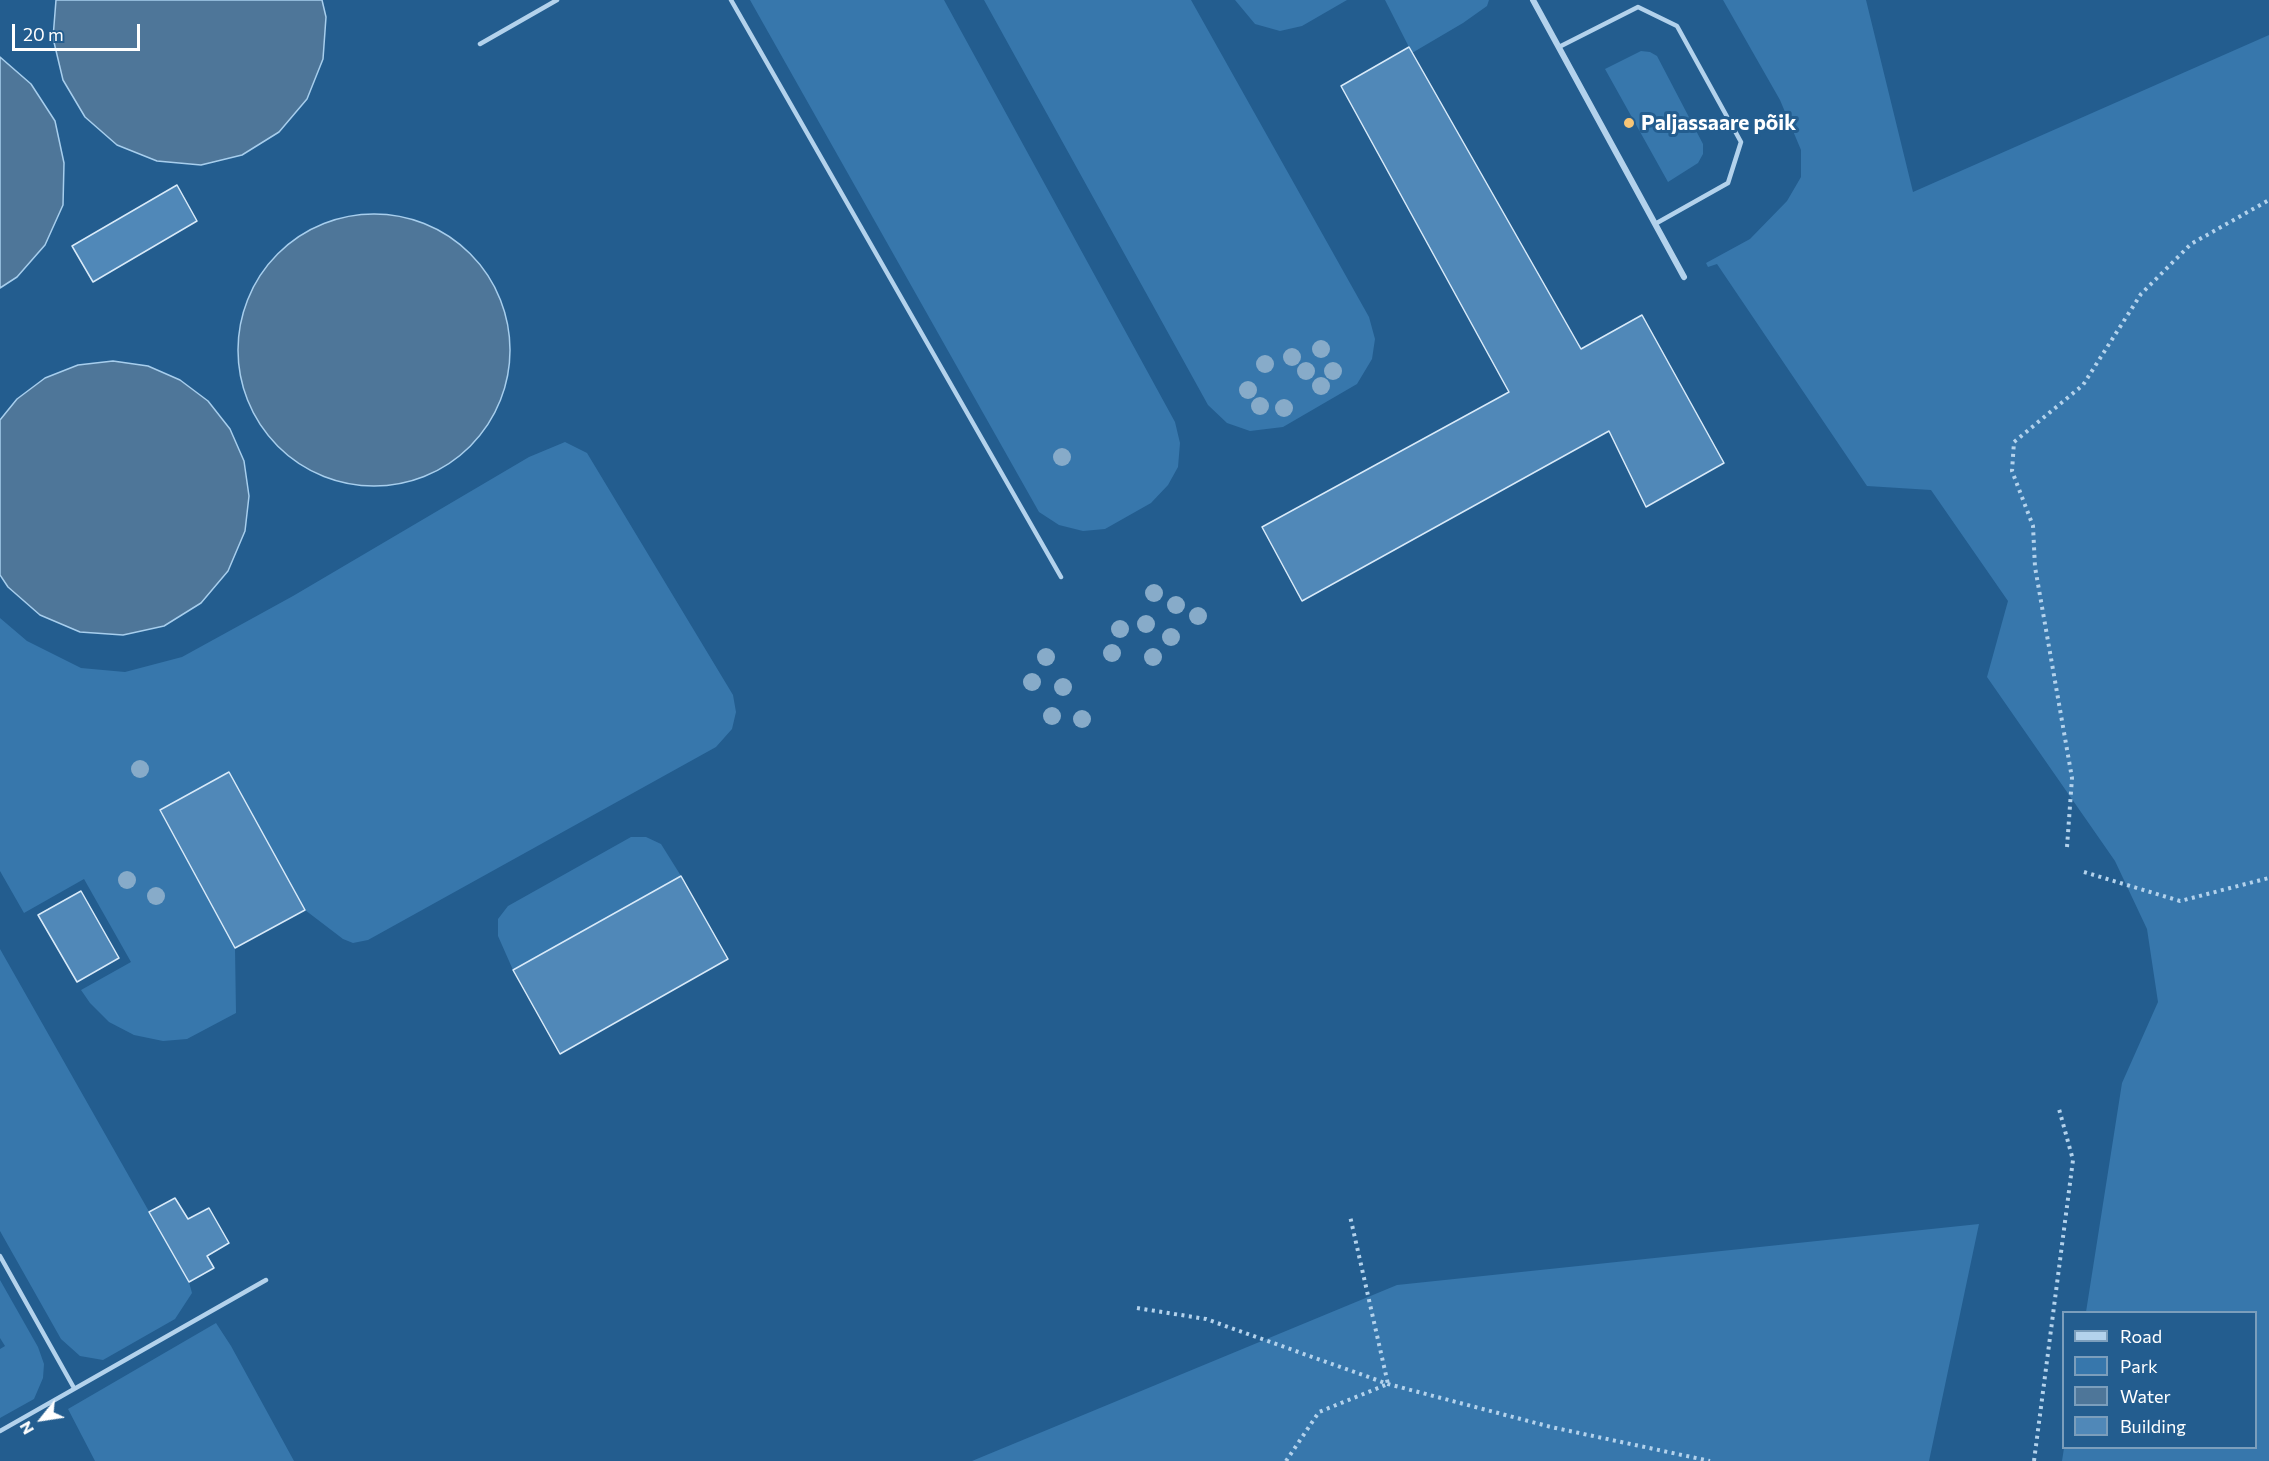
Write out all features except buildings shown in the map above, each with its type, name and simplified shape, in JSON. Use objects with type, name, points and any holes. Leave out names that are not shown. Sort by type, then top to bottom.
[{"type":"street","points":[[1533,0],[1684,277]]},
{"type":"lane","points":[[480,44],[557,0]]},
{"type":"lane","points":[[731,0],[1061,576]]},
{"type":"lane","points":[[1559,47],[1638,7],[1677,26],[1741,142],[1728,183],[1655,224]]},
{"type":"lane","points":[[0,1256],[74,1388]]},
{"type":"lane","points":[[0,1431],[266,1280]]},
{"type":"path","points":[[2067,847],[2072,778],[2035,567],[2033,526],[2012,471],[2014,442],[2083,385],[2141,294],[2191,244],[2269,200]]},
{"type":"path","points":[[2084,872],[2180,902],[2269,878]]},
{"type":"path","points":[[2034,1461],[2073,1160],[2059,1109]]},
{"type":"path","points":[[1350,1216],[1388,1384]]},
{"type":"path","points":[[1137,1308],[1206,1319],[1388,1384],[1551,1426],[1710,1461]]},
{"type":"path","points":[[1286,1461],[1319,1412],[1388,1384]]},
{"type":"green space","points":[[750,0],[944,0],[1175,422],[1180,443],[1178,467],[1168,485],[1151,503],[1105,529],[1083,531],[1059,525],[1039,512]]},
{"type":"green space","points":[[984,0],[1191,0],[1369,317],[1375,339],[1372,359],[1357,384],[1283,427],[1250,431],[1227,423],[1208,405]]},
{"type":"green space","points":[[1235,0],[1347,0],[1302,26],[1280,31],[1255,24]]},
{"type":"green space","points":[[1385,0],[1489,0],[1487,6],[1463,23],[1412,53]]},
{"type":"green space","points":[[1723,0],[1866,0],[1913,192],[2269,35],[2269,1461],[2062,1461],[2064,1449],[2257,1449],[2257,1311],[2086,1311],[2122,1083],[2158,1002],[2147,929],[2115,861],[1987,677],[2008,601],[1931,490],[1867,486],[1717,264],[1708,267],[1706,263],[1750,239],[1787,201],[1801,177],[1801,150],[1780,100]]},
{"type":"green space","points":[[1641,51],[1657,56],[1703,144],[1703,154],[1698,163],[1668,182],[1605,69]]},
{"type":"green space","points":[[565,442],[587,453],[733,695],[736,712],[732,729],[716,747],[368,940],[353,943],[343,939],[305,910],[229,772],[160,811],[235,948],[236,1013],[187,1039],[163,1041],[134,1035],[109,1022],[81,990],[131,962],[84,879],[24,913],[0,871],[0,618],[27,641],[81,668],[125,672],[182,657],[293,596],[529,457]]},
{"type":"green space","points":[[631,837],[646,837],[661,844],[681,876],[513,970],[498,936],[498,919],[508,906]]},
{"type":"green space","points":[[0,949],[189,1282],[192,1293],[175,1319],[103,1360],[80,1356],[61,1339],[0,1231]]},
{"type":"green space","points":[[1979,1224],[1929,1461],[972,1461],[1397,1285]]},
{"type":"green space","points":[[0,1280],[38,1347],[44,1364],[43,1378],[34,1399],[0,1418],[0,1349],[5,1346],[0,1338]]},
{"type":"green space","points":[[216,1323],[294,1461],[95,1461],[68,1409]]},
{"type":"water","points":[[56,0],[322,0],[326,17],[323,59],[307,99],[279,132],[242,155],[201,165],[157,161],[117,145],[85,117],[63,80],[53,38]]},
{"type":"water","points":[[0,57],[31,84],[55,121],[64,163],[63,205],[45,245],[17,277],[0,288]]},
{"type":"water","points":[[374,214],[401,217],[426,224],[450,237],[470,254],[487,274],[500,298],[507,323],[510,350],[507,377],[500,402],[487,426],[470,446],[450,463],[426,476],[401,483],[374,486],[347,483],[322,476],[298,463],[278,446],[261,426],[248,402],[241,377],[238,350],[241,323],[248,298],[261,274],[278,254],[298,237],[322,224],[347,217]]},
{"type":"water","points":[[113,361],[148,366],[180,380],[208,401],[230,429],[244,461],[249,496],[245,531],[228,571],[201,603],[164,626],[123,635],[80,632],[40,615],[8,587],[0,575],[0,420],[17,399],[45,378],[78,365]]},
{"type":"place","name":"Paljassaare põik","points":[[1629,123]]}]
